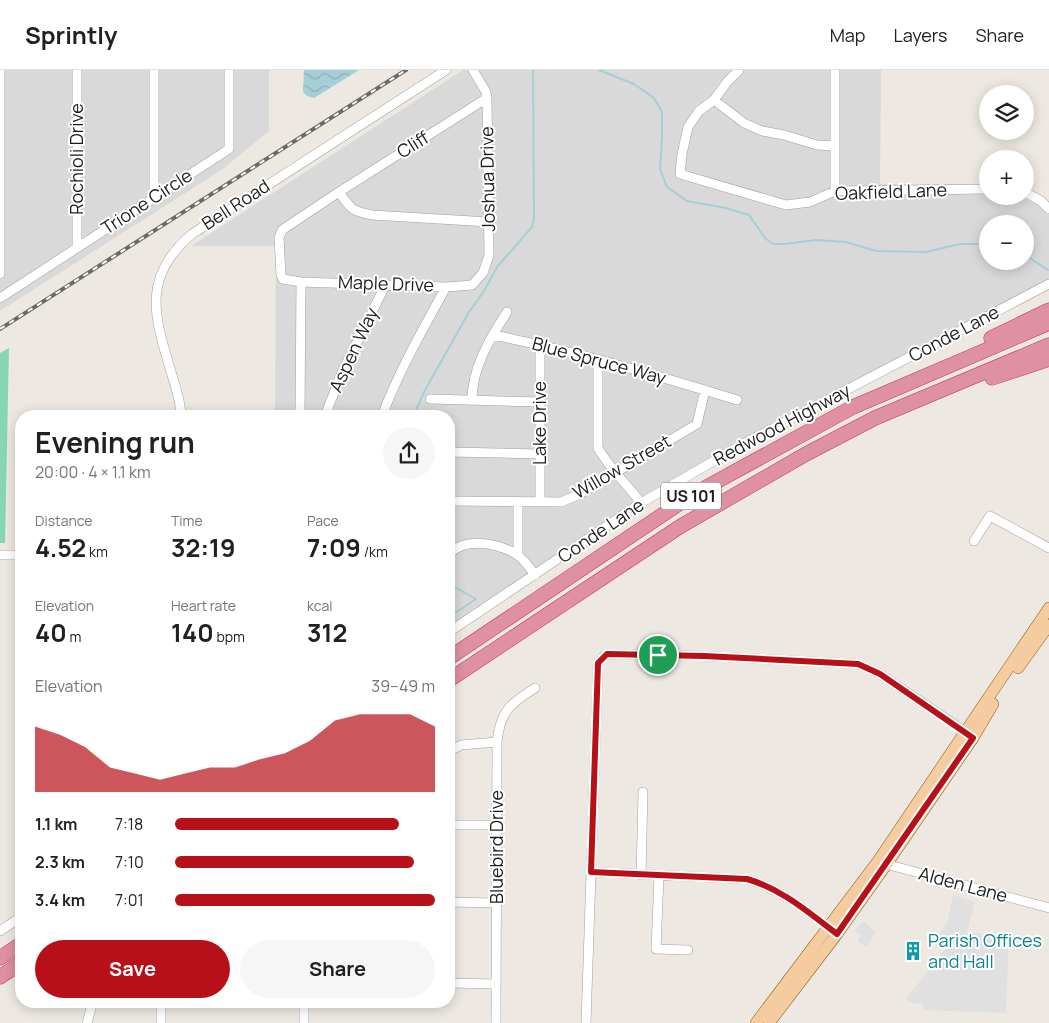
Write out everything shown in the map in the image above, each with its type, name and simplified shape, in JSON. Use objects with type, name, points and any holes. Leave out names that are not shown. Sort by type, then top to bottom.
[{"type":"highway","points":[[884,393],[1049,310]]},
{"type":"highway","name":"Redwood Highway","points":[[455,654],[692,495],[844,412],[1049,323]]},
{"type":"highway","name":"Redwood Highway","points":[[455,676],[681,526],[806,454],[875,418],[1049,345]]},
{"type":"highway","points":[[894,410],[1049,359]]},
{"type":"highway","points":[[0,958],[15,948]]},
{"type":"highway","points":[[0,977],[15,967]]},
{"type":"main road","points":[[769,1023],[832,931],[882,863],[969,735],[1049,608]]},
{"type":"main road","points":[[969,735],[1049,625]]},
{"type":"main road","points":[[756,1023],[832,931]]},
{"type":"street","points":[[0,70],[0,274]]},
{"type":"street","name":"Rochioli Drive","points":[[77,70],[77,248]]},
{"type":"street","points":[[154,70],[154,199]]},
{"type":"street","name":"Trione Circle","points":[[0,298],[229,149],[229,70]]},
{"type":"street","name":"Bell Road","points":[[180,410],[175,383],[158,328],[156,312],[156,300],[161,274],[173,251],[192,234],[446,70]]},
{"type":"street","name":"Joshua Drive","points":[[472,286],[483,273],[489,255],[487,98],[486,92],[473,70]]},
{"type":"street","points":[[739,70],[727,82],[714,100],[744,124],[817,145],[834,146]]},
{"type":"street","points":[[835,70],[835,191]]},
{"type":"street","name":"Cliff","points":[[283,279],[281,275],[279,238],[282,230],[487,98]]},
{"type":"street","name":"Oakfield Lane","points":[[714,100],[699,111],[688,127],[680,174],[786,204],[810,202],[835,191],[979,189]]},
{"type":"street","points":[[339,192],[352,210],[372,216],[489,222]]},
{"type":"street","points":[[1034,196],[1041,200],[1049,209]]},
{"type":"street","name":"Maple Drive","points":[[283,279],[301,282],[446,287],[472,286]]},
{"type":"street","points":[[300,410],[301,282]]},
{"type":"street","name":"Aspen Way","points":[[327,410],[342,372],[386,284]]},
{"type":"street","name":"Conde Lane","points":[[455,628],[641,503],[746,443],[1049,284]]},
{"type":"street","points":[[384,410],[391,392],[425,324],[446,287]]},
{"type":"street","points":[[472,400],[472,385],[478,367],[493,335],[507,312]]},
{"type":"street","name":"Blue Spruce Way","points":[[493,335],[540,344],[598,359],[737,400]]},
{"type":"street","name":"Lake Drive","points":[[540,344],[540,502]]},
{"type":"street","points":[[598,359],[598,448],[603,457],[641,503]]},
{"type":"street","name":"Willow Street","points":[[455,501],[561,502],[578,495],[697,424],[705,390]]},
{"type":"street","points":[[430,399],[540,402]]},
{"type":"street","points":[[455,452],[540,454]]},
{"type":"street","points":[[518,502],[518,555]]},
{"type":"street","points":[[974,541],[990,516],[1049,548]]},
{"type":"street","points":[[455,550],[466,545],[483,544],[499,546],[518,555],[535,575]]},
{"type":"street","points":[[0,555],[15,555]]},
{"type":"street","points":[[586,1023],[598,663],[604,656],[613,654],[704,656],[858,664],[880,674],[969,735]]},
{"type":"street","name":"Bluebird Drive","points":[[496,1023],[497,742],[499,726],[503,715],[515,700],[535,688]]},
{"type":"street","points":[[455,748],[460,745],[497,742]]},
{"type":"street","points":[[641,875],[643,792]]},
{"type":"street","points":[[455,825],[498,825]]},
{"type":"street","name":"Alden Lane","points":[[882,863],[1049,908]]},
{"type":"street","points":[[591,872],[747,879],[765,884],[787,897],[832,931]]},
{"type":"street","points":[[659,876],[656,949],[688,950]]},
{"type":"street","points":[[455,902],[496,903]]},
{"type":"street","points":[[0,930],[15,921]]},
{"type":"street","points":[[455,983],[496,984]]},
{"type":"street","points":[[87,1023],[91,1008]]},
{"type":"street","points":[[161,1008],[161,1023]]},
{"type":"street","points":[[304,1008],[304,1023]]},
{"type":"shaded area","points":[[0,70],[269,70],[269,131],[223,169],[0,311]]},
{"type":"shaded area","points":[[463,70],[881,70],[880,184],[979,184],[979,205],[1034,205],[1034,191],[1049,201],[1049,283],[751,435],[455,622],[455,410],[275,410],[276,246],[191,246]]},
{"type":"shaded area","points":[[953,895],[975,902],[967,932],[1009,937],[1006,1013],[923,1010],[923,1004],[912,1003],[906,999],[945,949],[935,940],[947,923]]},
{"type":"shaded area","points":[[863,921],[876,932],[866,947],[858,941],[861,935],[855,931]]},
{"type":"green space","points":[[9,348],[5,543],[0,543],[0,353]]},
{"type":"water","points":[[304,70],[359,70],[314,98],[307,96],[303,92]]},
{"type":"waterway","points":[[417,410],[424,392],[497,267],[532,227],[534,219],[533,70]]},
{"type":"waterway","points":[[599,70],[634,84],[654,98],[662,112],[660,169],[667,187],[687,201],[726,208],[749,215],[765,238],[773,244],[816,240],[846,242],[876,251],[926,252],[960,244],[979,244]]},
{"type":"waterway","points":[[1034,261],[1048,270]]},
{"type":"waterway","points":[[455,587],[476,599],[455,613]]},
{"type":"railway","points":[[0,329],[406,70]]},
{"type":"place","name":"Parish Offices and Hall","points":[[913,951]]},
{"type":"route","points":[[607,654],[658,655],[858,664],[880,674],[973,738],[837,934],[787,897],[765,884],[747,879],[591,872],[598,663],[607,654]]}]
